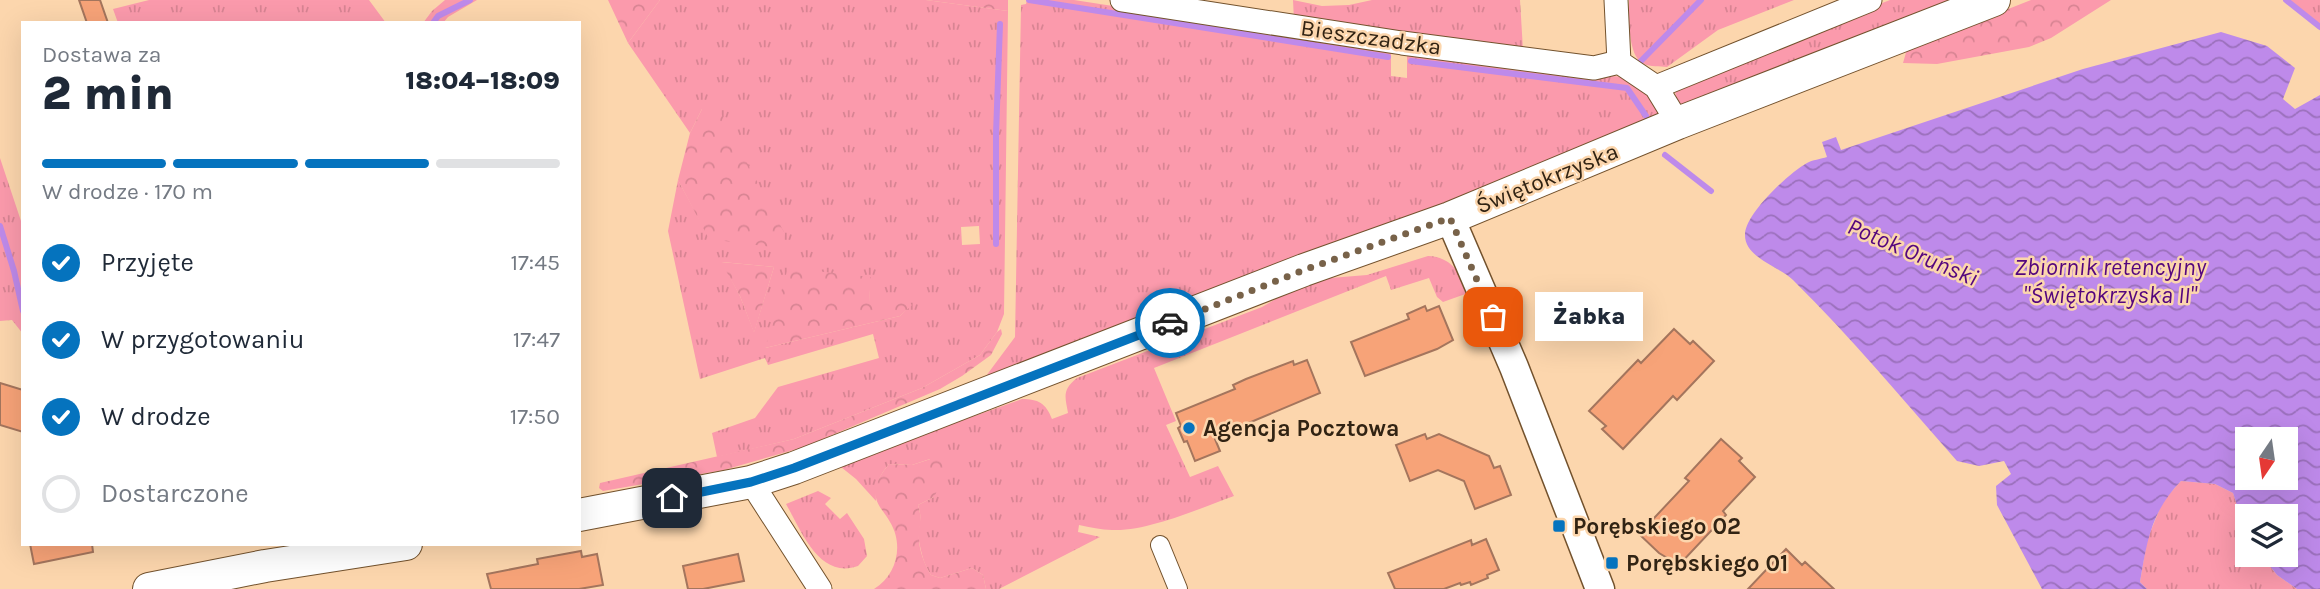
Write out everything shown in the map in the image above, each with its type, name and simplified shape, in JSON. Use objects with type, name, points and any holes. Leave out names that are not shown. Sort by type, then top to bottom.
[{"type":"main road","name":"Świętokrzyska","points":[[581,515],[751,482],[864,443],[1304,270],[1450,218],[1678,123],[1994,0]]},
{"type":"main road","points":[[149,589],[265,566],[393,546]]},
{"type":"street","name":"Bieszczadzka","points":[[1122,0],[1402,43],[1594,68],[1619,62]]},
{"type":"street","points":[[1616,0],[1619,62],[1656,87],[1678,123]]},
{"type":"street","points":[[1656,87],[1870,0]]},
{"type":"street","points":[[1450,218],[1514,367],[1600,589]]},
{"type":"street","points":[[751,482],[820,589]]},
{"type":"street","points":[[1160,545],[1178,589]]},
{"type":"green space","points":[[149,0],[369,0],[385,21],[117,21],[113,9]]},
{"type":"green space","points":[[445,0],[477,0],[445,21],[424,21]]},
{"type":"green space","points":[[608,0],[660,0],[628,43]]},
{"type":"green space","points":[[660,0],[926,0],[1008,11],[1004,314],[997,332],[980,355],[922,388],[794,439],[717,457],[712,433],[755,418],[778,387],[879,358],[873,334],[768,365],[765,358],[700,379],[668,231],[678,180],[710,239],[702,109],[690,133],[628,43]],"holes":[[[979,226],[980,244],[962,245],[961,227]],[[722,262],[774,267],[754,332],[740,296]],[[870,277],[869,302],[911,305],[900,316],[765,348]]]},
{"type":"green space","points":[[926,0],[1008,0],[1008,11]]},
{"type":"green space","points":[[1027,0],[1074,0],[1391,49],[1391,76],[1407,78],[1407,55],[1624,77],[1646,92],[1660,111],[1656,120],[1338,244],[1156,310],[1010,369],[986,376],[1015,337],[1021,5],[1026,4]]},
{"type":"green space","points":[[1293,0],[1322,6],[1349,5],[1372,0],[1520,0],[1523,50],[1294,21]]},
{"type":"green space","points":[[1629,0],[1794,0],[1718,30],[1667,67],[1644,64],[1634,53],[1630,35]]},
{"type":"green space","points":[[1890,0],[1961,0],[1684,106],[1677,101],[1675,91],[1688,80]]},
{"type":"green space","points":[[2031,0],[2111,0],[2051,38],[2029,47],[1937,64],[1903,63],[1907,49]]},
{"type":"green space","points":[[2290,0],[2320,0],[2320,25]]},
{"type":"green space","points":[[702,109],[719,110],[785,234],[780,248],[709,239],[678,180],[690,133]]},
{"type":"green space","points":[[0,158],[21,221],[21,331],[12,320],[0,321]]},
{"type":"green space","points":[[1428,256],[1449,263],[1471,292],[1443,302],[1437,297],[1429,278],[1391,290],[1386,276],[1154,368],[1176,421],[1166,425],[1190,477],[1218,466],[1234,496],[1173,518],[1126,530],[1079,525],[1078,532],[1100,537],[999,589],[986,589],[983,575],[972,568],[940,578],[931,575],[923,558],[918,532],[918,505],[934,497],[930,459],[912,465],[889,464],[878,481],[876,501],[841,467],[842,463],[1022,399],[1041,403],[1052,419],[1068,413],[1066,394],[1077,378],[1262,307],[1300,285],[1318,279],[1367,275]]},
{"type":"green space","points":[[721,262],[774,267],[754,333],[740,296]]},
{"type":"green space","points":[[788,268],[871,277],[869,302],[899,295],[912,305],[900,316],[765,348]]},
{"type":"green space","points":[[1001,329],[1002,334],[991,355],[962,376],[940,389],[804,447],[724,470],[603,491],[599,488],[600,483],[794,439],[922,388],[980,355]]},
{"type":"green space","points":[[946,454],[952,463],[934,497],[918,505],[922,555],[931,575],[940,578],[972,568],[983,575],[986,589],[874,589],[893,568],[897,550],[894,531],[876,498],[877,484],[881,476],[889,464],[912,465]]},
{"type":"green space","points":[[2181,481],[2215,484],[2233,493],[2236,504],[2235,567],[2271,567],[2297,589],[2147,589],[2140,582],[2147,540],[2163,501]]},
{"type":"green space","points":[[818,491],[831,498],[825,504],[840,519],[847,513],[864,539],[867,556],[858,566],[832,566],[822,559],[805,539],[786,504]]},
{"type":"water","name":"Zbiornik retencyjny \"Świętokrzyska II\"","points":[[2221,32],[2267,46],[2295,68],[2283,99],[2295,109],[2320,95],[2320,589],[2297,589],[2271,567],[2298,567],[2298,504],[2236,504],[2233,493],[2215,484],[2181,481],[2163,504],[2152,528],[2140,582],[2147,589],[2042,589],[1997,505],[1996,486],[2011,474],[2004,461],[1979,466],[1957,461],[1856,346],[1793,280],[1763,261],[1746,242],[1747,225],[1770,194],[1799,168],[1827,157],[1822,142],[1836,137],[1841,150],[2083,69]]},
{"type":"building","points":[[79,0],[100,0],[107,21],[86,21]]},
{"type":"building","points":[[1425,306],[1427,311],[1439,306],[1453,340],[1437,349],[1365,376],[1351,342],[1409,319],[1407,314]]},
{"type":"building","points":[[1674,329],[1690,344],[1693,341],[1714,361],[1677,400],[1673,396],[1623,449],[1602,429],[1606,426],[1589,411],[1638,360],[1641,363]]},
{"type":"building","points":[[1307,360],[1320,393],[1220,435],[1221,437],[1215,439],[1220,451],[1195,461],[1178,428],[1181,426],[1176,413],[1235,389],[1233,385],[1246,379],[1293,361],[1294,365]]},
{"type":"building","points":[[0,383],[21,389],[21,431],[0,425]]},
{"type":"building","points":[[1425,434],[1427,439],[1439,434],[1489,456],[1494,468],[1500,466],[1511,495],[1475,509],[1464,481],[1438,470],[1410,481],[1396,445]]},
{"type":"building","points":[[1721,439],[1742,458],[1739,461],[1755,477],[1723,511],[1726,515],[1679,565],[1659,553],[1639,534],[1689,481],[1685,478]]},
{"type":"building","points":[[1486,539],[1499,570],[1487,575],[1488,578],[1471,585],[1470,582],[1460,583],[1444,589],[1395,589],[1388,573],[1471,540],[1472,545]]},
{"type":"building","points":[[30,546],[92,546],[93,552],[34,564]]},
{"type":"building","points":[[1786,549],[1802,565],[1805,562],[1834,589],[1748,589]]},
{"type":"building","points":[[581,551],[582,557],[597,554],[603,585],[579,589],[491,589],[487,574],[538,564],[537,559]]},
{"type":"building","points":[[738,554],[744,581],[703,589],[688,589],[683,566]]},
{"type":"waterway","name":"Potok Oruński","points":[[434,21],[438,16],[470,0]]},
{"type":"waterway","name":"Potok Oruński","points":[[1029,0],[1388,57]]},
{"type":"waterway","points":[[1638,64],[1701,0]]},
{"type":"waterway","points":[[2286,0],[2320,27]]},
{"type":"waterway","points":[[996,244],[1000,24]]},
{"type":"waterway","name":"Potok Oruński","points":[[1411,61],[1627,88],[1646,116]]},
{"type":"waterway","name":"Potok Oruński","points":[[1665,155],[1711,191]]},
{"type":"waterway","name":"Potok Oruński","points":[[0,226],[21,302]]},
{"type":"way so far","points":[[1170,323],[1304,270],[1450,218],[1493,317]]},
{"type":"place","name":"Żabka","points":[[1493,317]]},
{"type":"place","name":"Agencja Pocztowa","points":[[1189,428]]},
{"type":"place","name":"Porębskiego 02","points":[[1559,526]]},
{"type":"place","name":"Porębskiego 01","points":[[1612,563]]},
{"type":"route","points":[[672,498],[751,482],[794,468],[1170,323]]}]
